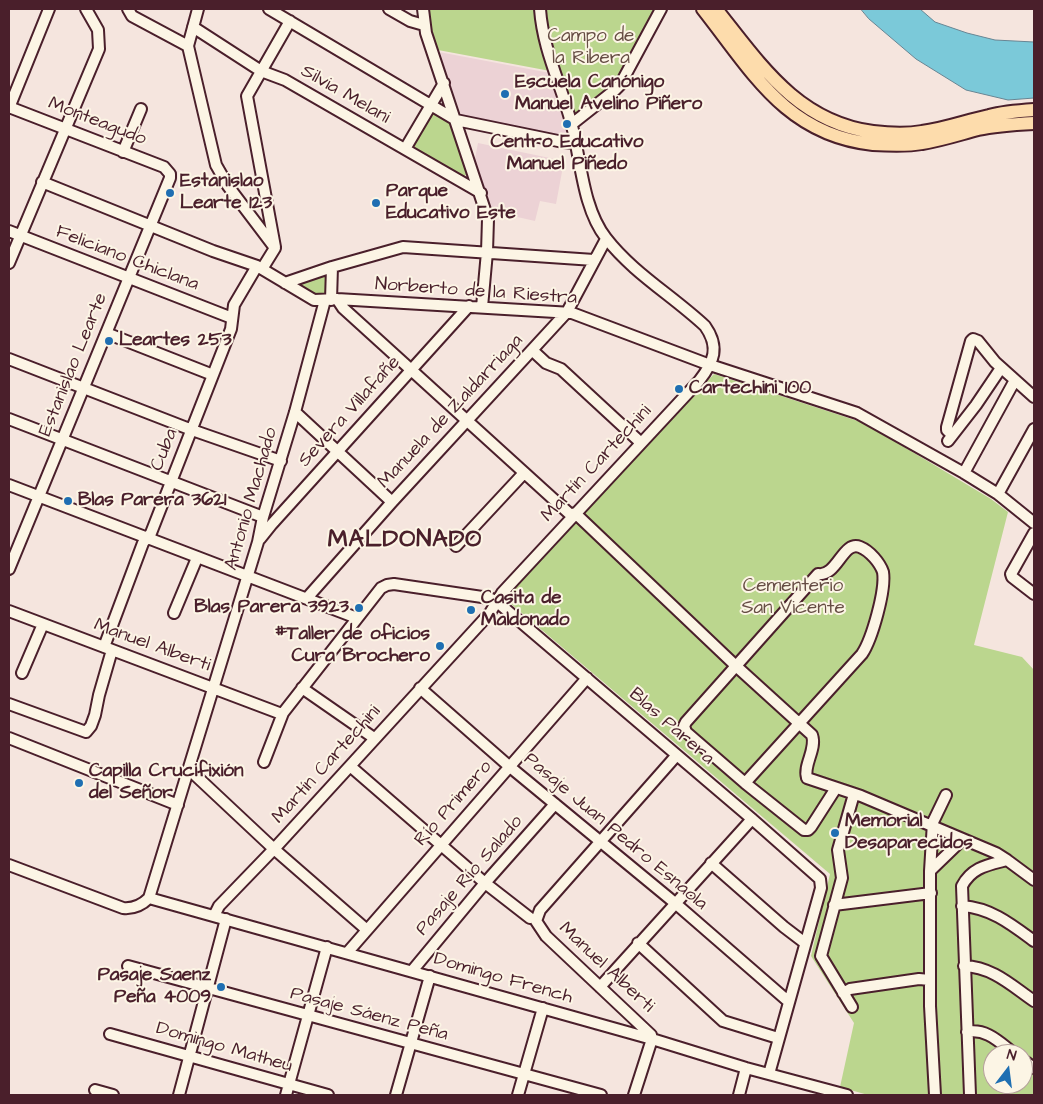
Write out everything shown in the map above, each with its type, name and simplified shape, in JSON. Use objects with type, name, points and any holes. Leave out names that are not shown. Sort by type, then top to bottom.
[{"type":"main road","points":[[704,9],[774,96],[801,120],[830,135],[857,142],[908,145],[992,126],[1034,122]]},
{"type":"main road","points":[[716,9],[786,92],[814,113],[845,127],[876,133],[907,134],[936,130],[1000,113],[1034,110]]},
{"type":"street","points":[[9,108],[49,9]]},
{"type":"street","points":[[9,263],[99,49],[98,30],[86,9]]},
{"type":"street","points":[[198,9],[188,46],[218,170],[275,248]]},
{"type":"street","points":[[269,9],[456,120],[576,143]]},
{"type":"street","points":[[389,9],[410,21],[424,25]]},
{"type":"street","points":[[423,9],[424,25],[488,219],[482,307]]},
{"type":"street","name":"Martín Cartechini","points":[[214,916],[219,906],[274,849],[490,613],[502,592],[699,381],[710,365],[714,346],[712,336],[705,326],[626,259],[606,239],[596,223],[572,124],[549,56],[540,9]]},
{"type":"street","points":[[572,124],[620,85],[661,9]]},
{"type":"street","points":[[128,10],[132,16],[188,46]]},
{"type":"street","points":[[275,248],[247,96],[290,21]]},
{"type":"street","name":"Silvia Melani","points":[[193,27],[261,71],[285,80],[481,193]]},
{"type":"street","points":[[405,150],[444,83]]},
{"type":"street","name":"Monteagudo","points":[[9,108],[164,167],[170,174]]},
{"type":"street","points":[[123,152],[141,110]]},
{"type":"street","name":"Estanislao Learte","points":[[9,569],[13,547],[39,497],[170,178],[170,174]]},
{"type":"street","name":"Norberto de la Riestra","points":[[42,182],[260,267],[314,300],[568,312],[710,365],[856,413],[964,472],[1033,518]]},
{"type":"street","name":"Feliciano Chiclana","points":[[9,232],[232,318]]},
{"type":"street","name":"Manuela de Zaldarriaga","points":[[307,598],[392,502],[568,312],[606,239]]},
{"type":"street","points":[[285,283],[332,267],[404,247],[594,260]]},
{"type":"street","name":"Cuba","points":[[9,704],[86,732],[91,726],[95,715],[108,649],[143,543],[148,537],[171,482],[231,329],[234,306],[275,248]]},
{"type":"street","name":"Antonio Machado","points":[[146,901],[178,805],[258,542],[263,517],[331,300],[332,267]]},
{"type":"street","points":[[331,300],[343,308],[524,473],[573,514],[814,738],[806,776],[811,780],[854,794],[996,853],[1034,880]]},
{"type":"street","name":"Severa Villafañe","points":[[258,542],[272,524],[469,306]]},
{"type":"street","points":[[106,333],[213,375]]},
{"type":"street","points":[[1001,368],[981,398],[950,438],[947,427],[973,339],[978,341],[1001,368],[1034,397]]},
{"type":"street","points":[[532,350],[546,363],[561,369],[640,442]]},
{"type":"street","points":[[9,359],[192,430],[281,461]]},
{"type":"street","points":[[964,472],[1015,380]]},
{"type":"street","points":[[295,412],[392,502]]},
{"type":"street","points":[[9,419],[263,517]]},
{"type":"street","points":[[998,494],[1034,429]]},
{"type":"street","points":[[456,546],[524,473]]},
{"type":"street","points":[[9,485],[357,618]]},
{"type":"street","points":[[1034,533],[1010,574],[1034,594]]},
{"type":"street","points":[[745,783],[862,654],[868,645],[883,581],[882,570],[875,558],[861,547],[856,546],[849,549],[826,574],[818,574],[686,722],[684,729],[745,783],[804,830],[811,828],[836,788]]},
{"type":"street","points":[[174,613],[197,558]]},
{"type":"street","points":[[264,762],[283,713],[377,592],[387,585],[489,598],[496,601]]},
{"type":"street","name":"Blas Parera","points":[[496,601],[817,876],[821,888],[805,943]]},
{"type":"street","name":"Manuel Alberti","points":[[9,612],[283,713]]},
{"type":"street","points":[[22,673],[42,624]]},
{"type":"street","name":"Río Primero","points":[[347,953],[587,678]]},
{"type":"street","points":[[302,688],[374,738]]},
{"type":"street","name":"Pasaje Juan Pedro Esnaola","points":[[420,688],[789,1002]]},
{"type":"street","points":[[9,738],[178,805]]},
{"type":"street","points":[[533,919],[676,756]]},
{"type":"street","name":"Manuel Alberti","points":[[350,766],[485,883],[533,919],[546,936],[651,1035],[652,1039]]},
{"type":"street","points":[[188,772],[194,774],[274,849],[367,930]]},
{"type":"street","points":[[852,1007],[820,956],[842,874],[838,850],[854,794]]},
{"type":"street","points":[[935,1095],[930,980],[930,870],[932,827],[934,818],[946,795]]},
{"type":"street","name":"Pasaje Río Salado","points":[[412,971],[485,883],[555,804]]},
{"type":"street","points":[[600,987],[752,819]]},
{"type":"street","points":[[930,870],[962,840]]},
{"type":"street","points":[[970,1095],[962,886],[974,870],[981,866],[1007,860]]},
{"type":"street","points":[[711,863],[805,943],[769,1074]]},
{"type":"street","name":"Domingo French","points":[[9,865],[123,908],[133,908],[146,901],[226,919],[845,1095]]},
{"type":"street","points":[[834,905],[931,893]]},
{"type":"street","points":[[962,906],[976,907],[990,912],[1034,941]]},
{"type":"street","points":[[179,1095],[226,919]]},
{"type":"street","points":[[638,943],[723,1021],[778,1038]]},
{"type":"street","points":[[286,1095],[327,947]]},
{"type":"street","name":"Pasaje Sáenz Peña","points":[[128,966],[601,1095]]},
{"type":"street","points":[[964,966],[978,967],[994,973],[1034,1002]]},
{"type":"street","points":[[396,1095],[430,976]]},
{"type":"street","points":[[842,993],[850,989],[870,986],[919,979],[930,980]]},
{"type":"street","points":[[518,1095],[543,1008]]},
{"type":"street","points":[[967,1032],[977,1030],[983,1032],[1000,1044]]},
{"type":"street","name":"Domingo Matheu","points":[[110,1034],[328,1095]]},
{"type":"street","points":[[634,1095],[652,1039]]},
{"type":"street","points":[[738,1095],[746,1068]]},
{"type":"street","points":[[95,1090],[113,1095]]},
{"type":"shaded area","name":"Escuela Canónigo Manuel Avelino Piñero","points":[[439,52],[550,73],[567,131],[563,136],[461,115]]},
{"type":"shaded area","points":[[478,143],[564,161],[556,204],[540,201],[535,221],[491,211],[474,164]]},
{"type":"green space","name":"Campo de la Ribera","points":[[429,9],[657,9],[614,85],[575,119],[561,73],[438,50],[431,27]]},
{"type":"green space","points":[[435,111],[450,119],[467,173],[464,177],[461,178],[413,150],[412,145],[431,113]]},
{"type":"green space","points":[[330,269],[328,297],[315,297],[289,283]]},
{"type":"green space","name":"Cementerio San Vicente","points":[[714,374],[864,423],[991,499],[1008,512],[974,645],[1022,657],[1034,670],[1034,1095],[868,1095],[840,1087],[854,1023],[811,956],[830,874],[504,598]]},
{"type":"water","points":[[861,9],[920,9],[935,22],[967,33],[995,40],[1034,42],[1034,98],[1008,100],[966,90],[916,59],[869,19]]},
{"type":"place","name":"Escuela Canónigo Manuel Avelino Piñero","points":[[505,94]]},
{"type":"place","name":"Centro Educativo Manuel Piñedo","points":[[567,124]]},
{"type":"place","name":"Estanislao Learte 123","points":[[170,193]]},
{"type":"place","name":"Parque Educativo Este","points":[[376,203]]},
{"type":"place","name":"Leartes 253","points":[[109,341]]},
{"type":"place","name":"Cartechini 100","points":[[679,389]]},
{"type":"place","name":"Blas Parera 3621","points":[[68,501]]},
{"type":"place","name":"Blas Parera 3923","points":[[359,608]]},
{"type":"place","name":"Casita de Maldonado","points":[[471,610]]},
{"type":"place","name":"#Taller de oficios Cura Brochero","points":[[440,646]]},
{"type":"place","name":"Capilla Crucifixión del Señor","points":[[79,783]]},
{"type":"place","name":"Memorial Desaparecidos","points":[[835,833]]},
{"type":"place","name":"Pasaje Saenz Peña 4009","points":[[221,987]]},
{"type":"district","name":"MALDONADO","points":[[405,541]]}]
